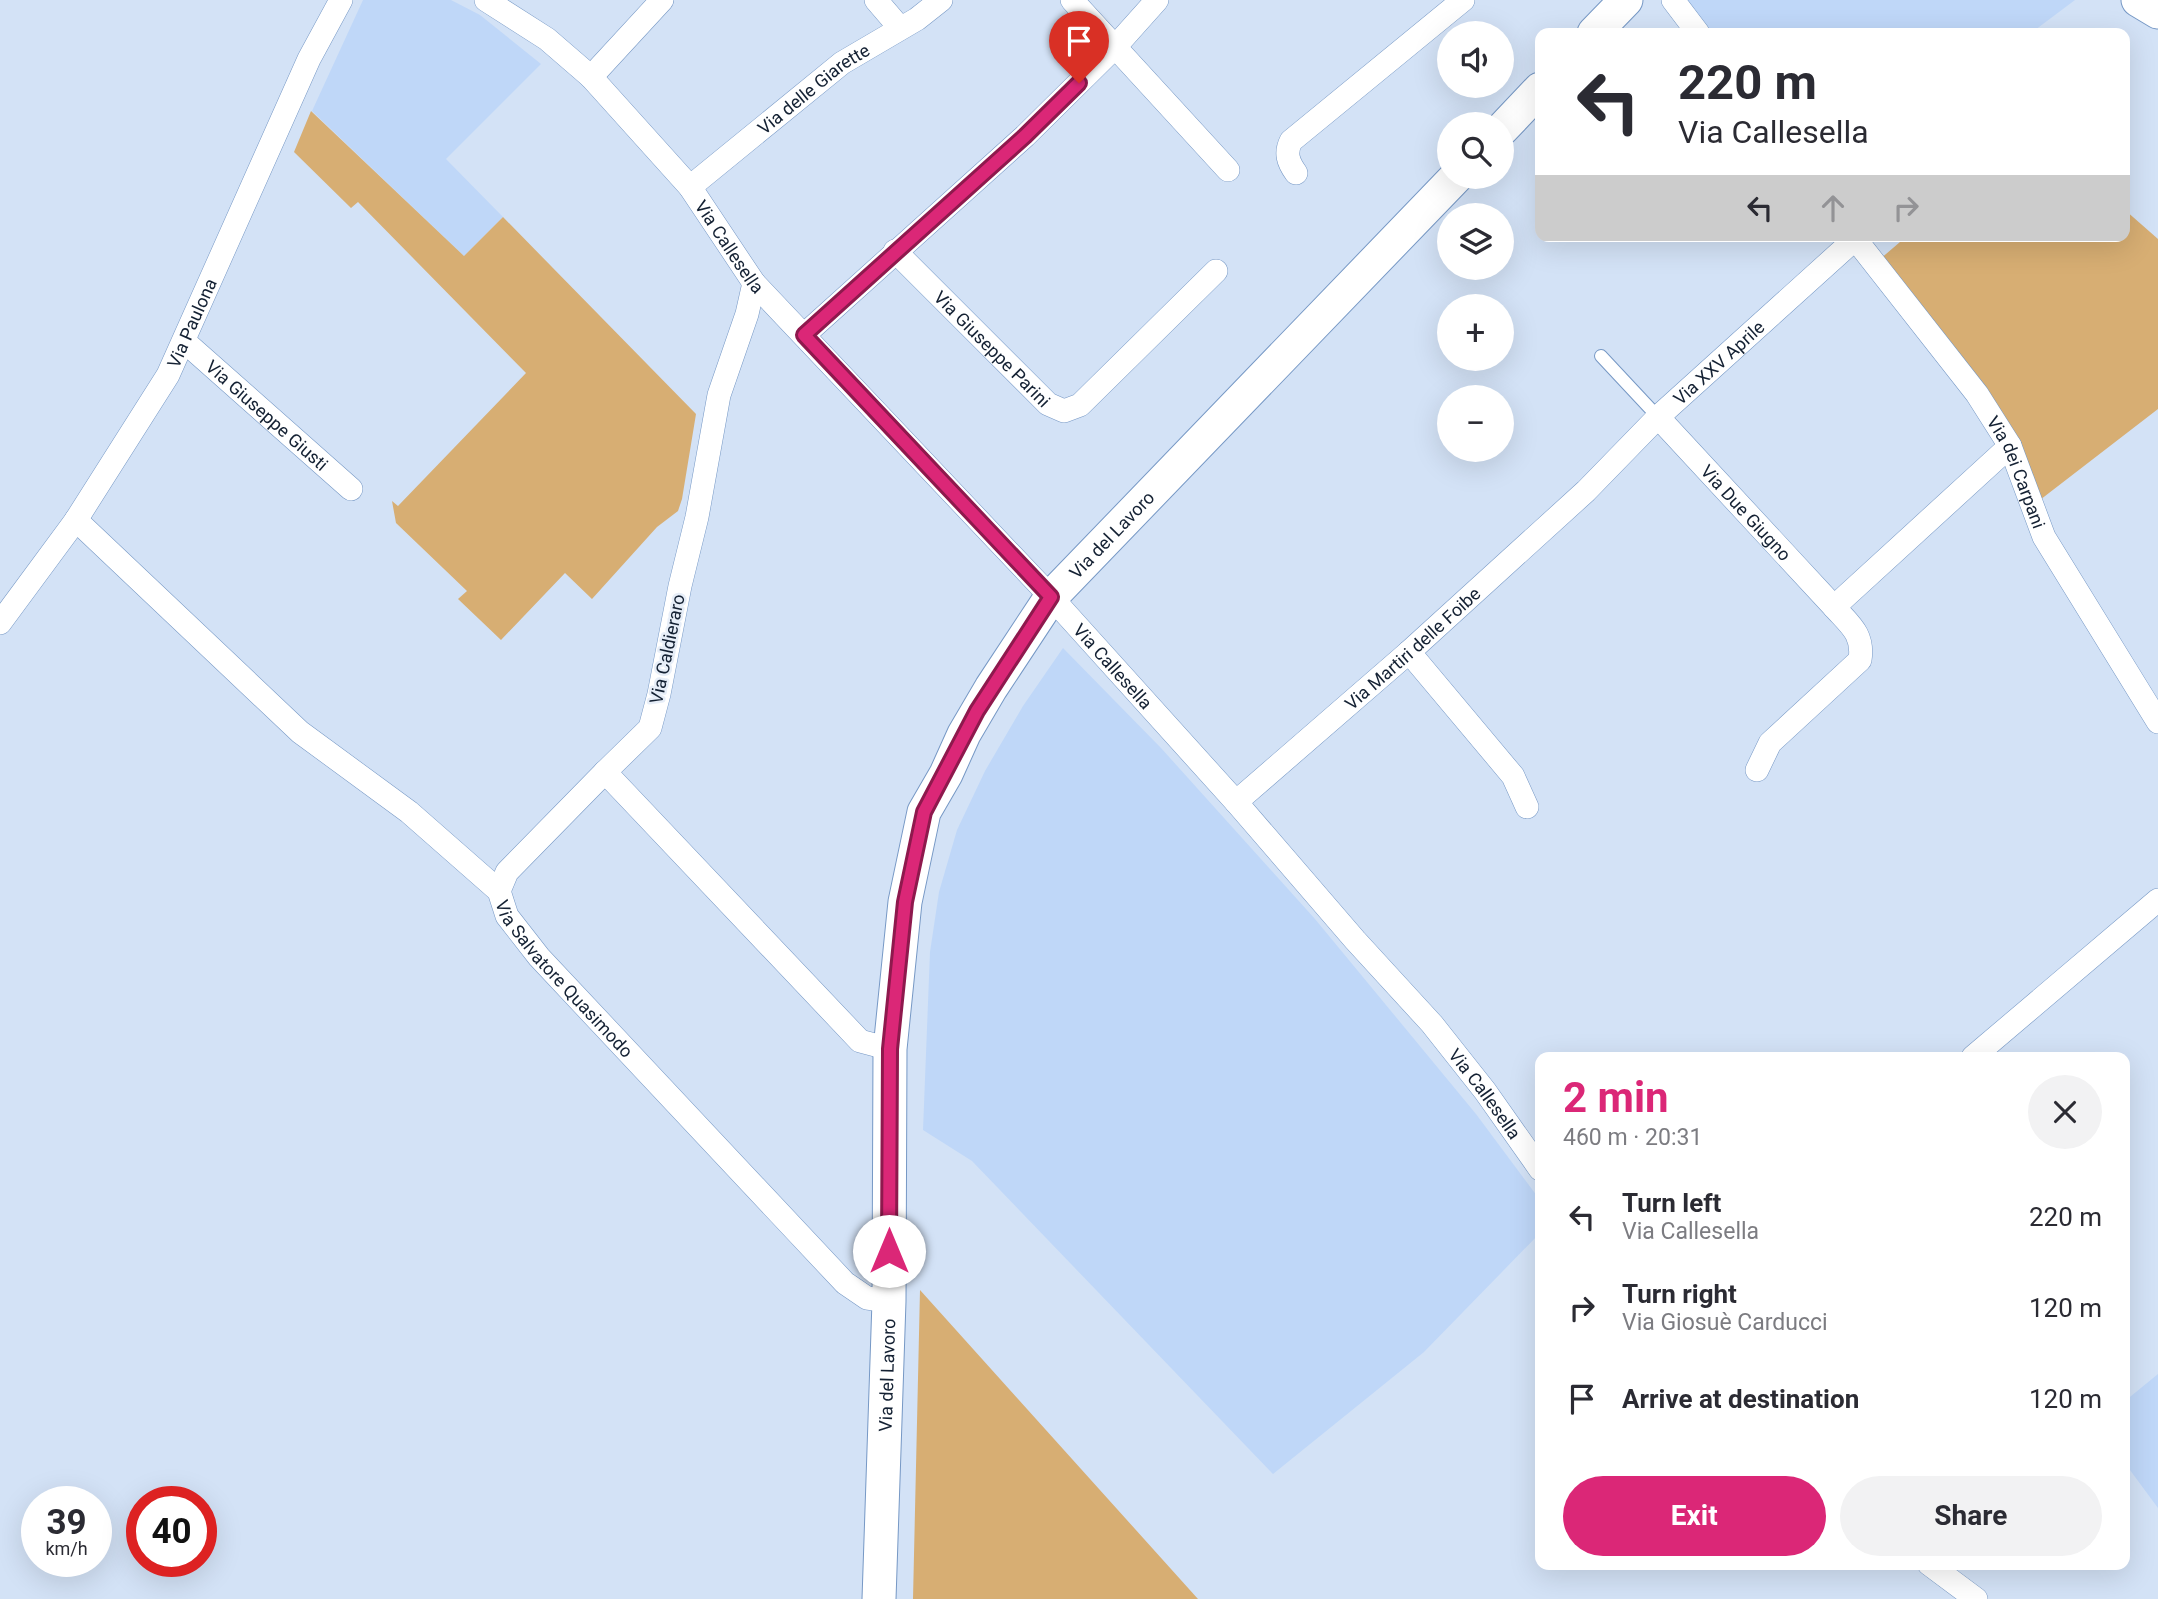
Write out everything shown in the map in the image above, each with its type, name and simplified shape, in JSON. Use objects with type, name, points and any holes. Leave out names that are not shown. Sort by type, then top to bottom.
[{"type":"street","name":"Via Paulona","points":[[0,623],[76,520],[169,375],[309,59],[341,0]]},
{"type":"street","name":"Via Callesella","points":[[487,0],[547,39],[591,77],[690,187],[754,283],[1051,597],[1432,1024],[1485,1091],[1535,1162]]},
{"type":"street","points":[[591,77],[662,0]]},
{"type":"street","points":[[876,0],[900,28]]},
{"type":"street","name":"Via delle Giarette","points":[[690,187],[842,63],[917,19],[941,0]]},
{"type":"street","points":[[1072,0],[1228,170]]},
{"type":"street","points":[[804,335],[1025,136],[1115,47],[1157,0]]},
{"type":"street","points":[[1296,173],[1287,155],[1296,136],[1463,0]]},
{"type":"street","points":[[1599,28],[1626,0]]},
{"type":"street","points":[[1673,0],[1694,28]]},
{"type":"street","points":[[2138,0],[2158,12]]},
{"type":"street","points":[[1514,116],[1535,94]]},
{"type":"street","name":"Via del Lavoro","points":[[879,1599],[889,1301],[890,1049],[905,902],[924,812],[977,711],[1051,597],[1444,189]]},
{"type":"street","name":"Via XXV Aprile","points":[[1586,491],[1658,417],[1850,242]]},
{"type":"street","name":"Via dei Carpani","points":[[1857,242],[1977,394],[2010,446],[2044,537],[2158,722]]},
{"type":"street","name":"Via Giuseppe Parini","points":[[895,251],[1048,404],[1063,411],[1080,405],[1216,271]]},
{"type":"street","name":"Via Caldieraro","points":[[499,891],[507,872],[650,728],[697,517],[719,395],[747,314],[754,283]]},
{"type":"street","name":"Via Giuseppe Giusti","points":[[185,342],[351,489]]},
{"type":"street","name":"Via Due Giugno","points":[[1658,417],[1856,631],[1861,641],[1860,660],[1770,743],[1757,770]]},
{"type":"street","points":[[1834,607],[2010,446]]},
{"type":"street","name":"Via Martiri delle Foibe","points":[[1236,802],[1409,652],[1586,491]]},
{"type":"street","name":"Via Salvatore Quasimodo","points":[[76,520],[300,732],[410,812],[499,891],[507,916],[540,957],[845,1283],[867,1298],[889,1301]]},
{"type":"street","points":[[1409,652],[1513,776],[1527,807]]},
{"type":"street","points":[[605,772],[860,1041],[890,1049]]},
{"type":"street","points":[[1979,1052],[2158,900]]},
{"type":"street","points":[[1937,1570],[1976,1599]]},
{"type":"lane","points":[[1601,356],[1658,417]]},
{"type":"shaded area","points":[[363,0],[451,0],[480,15],[541,64],[446,159],[503,217],[464,256],[312,111]]},
{"type":"shaded area","points":[[1682,0],[2075,0],[2038,28],[1688,28]]},
{"type":"shaded area","points":[[311,111],[464,256],[503,217],[696,414],[678,511],[657,527],[592,599],[565,573],[501,640],[458,599],[467,591],[396,523],[392,501],[398,506],[526,373],[358,202],[351,208],[294,152]]},
{"type":"shaded area","points":[[2130,214],[2158,239],[2158,409],[2036,503],[1879,260],[1900,242],[2130,242]]},
{"type":"shaded area","points":[[1063,648],[1161,748],[1315,919],[1476,1114],[1535,1193],[1535,1238],[1424,1352],[1273,1474],[972,1161],[923,1130],[930,952],[939,892],[957,830],[985,771],[1023,706]]},
{"type":"shaded area","points":[[920,1290],[1198,1599],[913,1599]]},
{"type":"shaded area","points":[[2158,1374],[2158,1508],[2130,1470],[2130,1397]]},
{"type":"route","points":[[889,1251],[890,1049],[905,902],[924,812],[977,711],[1051,597],[804,335],[1025,136],[1079,83]]}]
